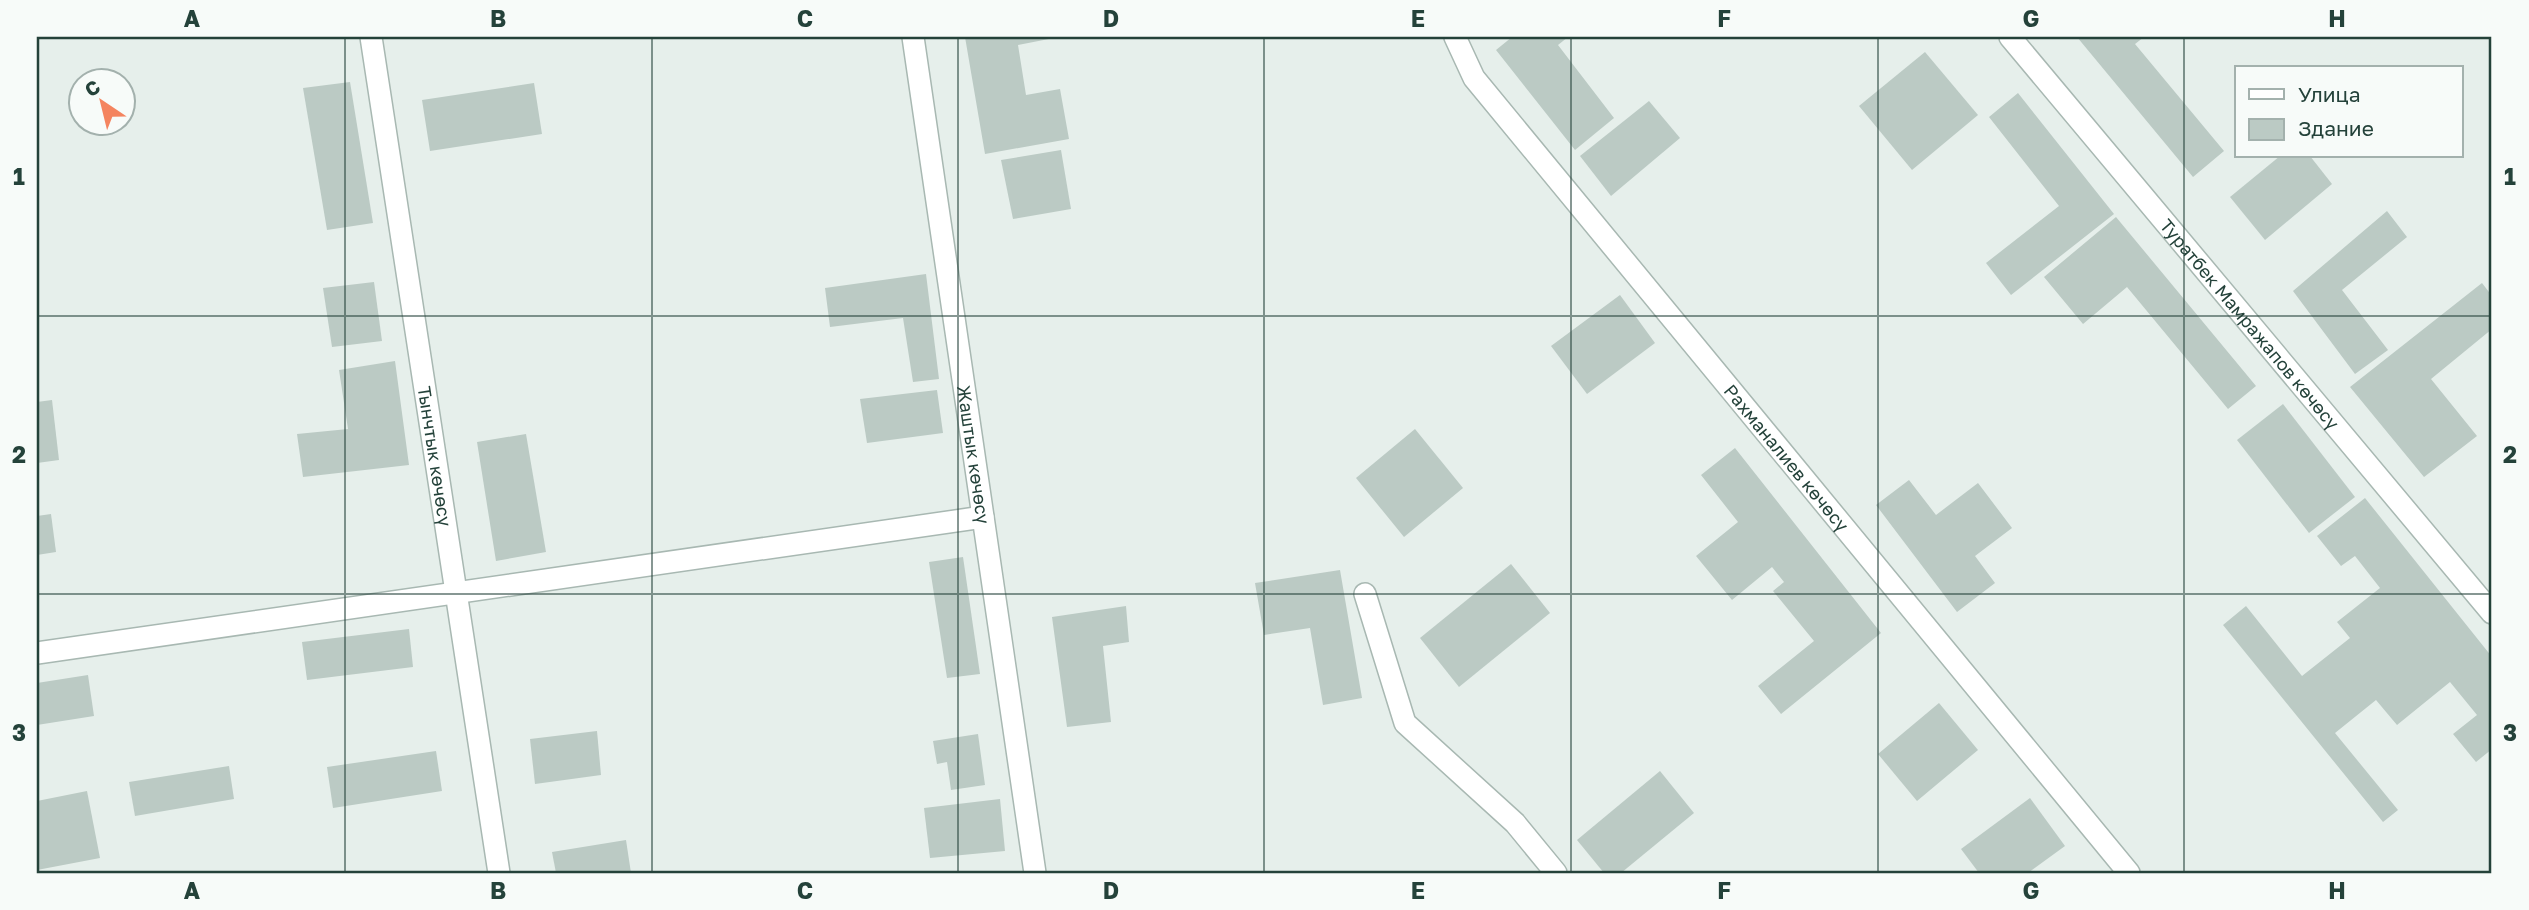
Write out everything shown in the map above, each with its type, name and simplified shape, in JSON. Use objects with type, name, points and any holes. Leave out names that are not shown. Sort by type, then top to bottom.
[{"type":"street","name":"Тынчтык көчөсү","points":[[371,37],[499,873]]},
{"type":"street","name":"Жаштык көчөсү","points":[[913,37],[1035,873]]},
{"type":"street","name":"Рахманалиев көчөсү","points":[[1455,37],[1474,78],[2129,873]]},
{"type":"street","name":"Туратбек Мамражапов көчөсү","points":[[2010,37],[2492,613]]},
{"type":"street","points":[[37,653],[983,517]]},
{"type":"street","points":[[1365,594],[1405,723],[1515,823],[1556,873]]},
{"type":"building","points":[[965,37],[1059,37],[1018,45],[1026,95],[1060,89],[1069,139],[985,154]]},
{"type":"building","points":[[1512,37],[1568,37],[1558,45],[1614,118],[1575,150],[1496,50]]},
{"type":"building","points":[[2077,37],[2144,37],[2135,44],[2224,151],[2193,177]]},
{"type":"building","points":[[1925,52],[1978,115],[1912,170],[1859,106]]},
{"type":"building","points":[[350,82],[373,223],[327,230],[303,88]]},
{"type":"building","points":[[534,83],[542,134],[430,151],[422,100]]},
{"type":"building","points":[[2018,93],[2114,214],[2011,295],[1986,263],[2059,206],[1989,117]]},
{"type":"building","points":[[1649,101],[1680,138],[1611,196],[1580,156]]},
{"type":"building","points":[[1061,150],[1071,209],[1013,219],[1001,160]]},
{"type":"building","points":[[2278,158],[2312,158],[2332,184],[2265,240],[2230,197]]},
{"type":"building","points":[[2387,211],[2407,237],[2342,290],[2388,350],[2355,374],[2293,291]]},
{"type":"building","points":[[2116,217],[2256,386],[2228,409],[2127,287],[2083,324],[2044,277]]},
{"type":"building","points":[[926,274],[939,379],[913,382],[903,318],[830,327],[825,288]]},
{"type":"building","points":[[374,282],[382,341],[332,347],[323,288]]},
{"type":"building","points":[[2482,283],[2492,296],[2492,329],[2431,379],[2477,436],[2424,477],[2350,387]]},
{"type":"building","points":[[1620,295],[1655,343],[1587,394],[1551,346]]},
{"type":"building","points":[[395,361],[409,465],[303,477],[297,434],[348,429],[339,370]]},
{"type":"building","points":[[937,390],[943,433],[867,443],[860,399]]},
{"type":"building","points":[[52,400],[59,460],[37,463],[37,402]]},
{"type":"building","points":[[2283,404],[2355,497],[2309,533],[2237,440]]},
{"type":"building","points":[[1415,429],[1463,488],[1404,537],[1356,478]]},
{"type":"building","points":[[526,434],[546,552],[496,561],[477,442]]},
{"type":"building","points":[[1735,448],[1881,633],[1781,714],[1758,686],[1814,641],[1773,591],[1784,582],[1772,567],[1732,600],[1696,556],[1738,522],[1701,475]]},
{"type":"building","points":[[1909,480],[1936,515],[1978,483],[2012,528],[1975,556],[1995,583],[1957,612],[1876,505]]},
{"type":"building","points":[[2365,498],[2492,657],[2492,749],[2476,762],[2453,734],[2477,715],[2450,682],[2397,725],[2376,700],[2335,733],[2398,810],[2383,822],[2223,625],[2246,606],[2302,676],[2350,638],[2337,622],[2380,588],[2355,556],[2341,566],[2317,536]]},
{"type":"building","points":[[51,514],[56,552],[37,555],[37,516]]},
{"type":"building","points":[[963,557],[980,674],[947,678],[929,562]]},
{"type":"building","points":[[1511,564],[1550,613],[1459,687],[1420,638]]},
{"type":"building","points":[[1340,570],[1362,698],[1323,705],[1310,628],[1264,635],[1255,583]]},
{"type":"building","points":[[1126,606],[1129,642],[1103,646],[1111,722],[1067,727],[1052,617]]},
{"type":"building","points":[[409,629],[413,667],[307,680],[302,642]]},
{"type":"building","points":[[88,675],[94,716],[37,725],[37,683]]},
{"type":"building","points":[[1939,703],[1978,750],[1917,801],[1878,754]]},
{"type":"building","points":[[597,731],[601,775],[535,784],[530,739]]},
{"type":"building","points":[[978,734],[985,785],[951,790],[947,762],[937,764],[933,741]]},
{"type":"building","points":[[436,751],[442,791],[333,808],[327,767]]},
{"type":"building","points":[[229,766],[234,799],[135,816],[129,782]]},
{"type":"building","points":[[1660,771],[1694,813],[1621,873],[1604,873],[1577,840]]},
{"type":"building","points":[[87,791],[100,858],[37,870],[37,801]]},
{"type":"building","points":[[2030,798],[2065,846],[2028,873],[1979,873],[1961,849]]},
{"type":"building","points":[[1000,799],[1005,851],[930,858],[924,808]]},
{"type":"building","points":[[626,840],[631,873],[556,873],[552,852]]}]
